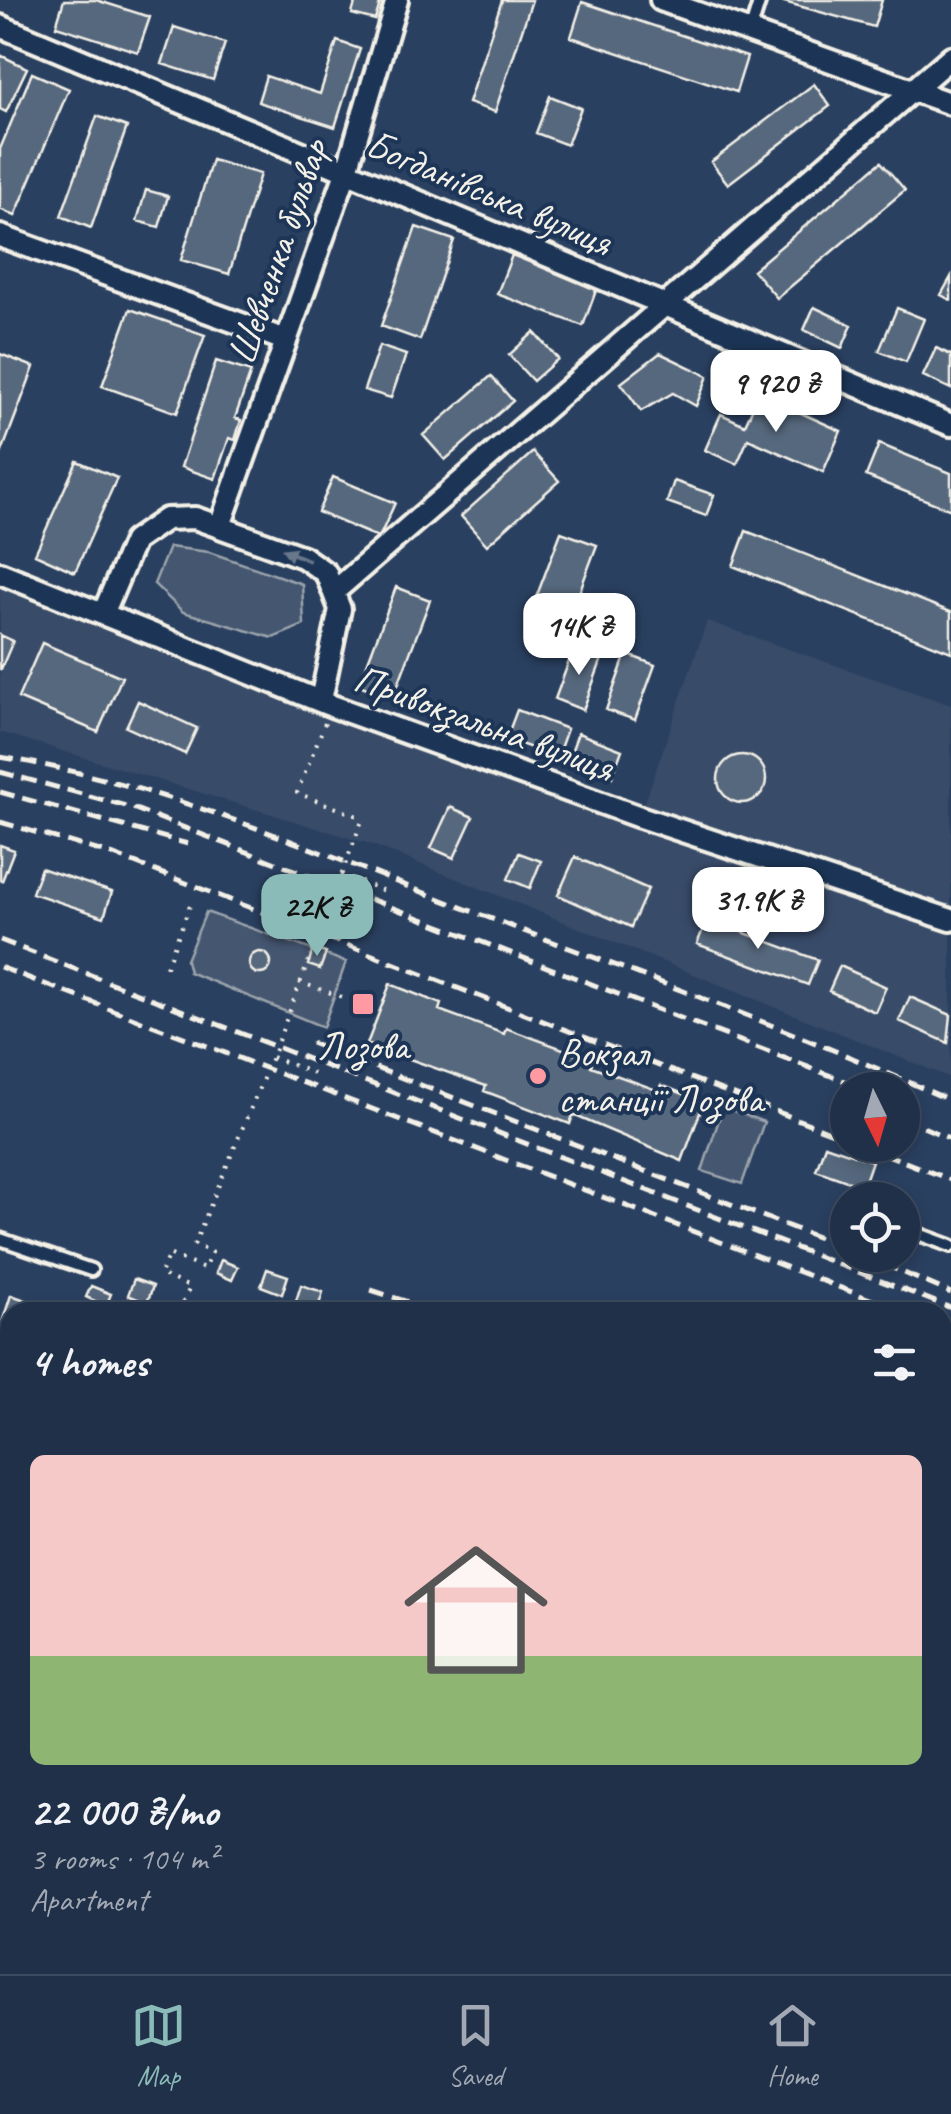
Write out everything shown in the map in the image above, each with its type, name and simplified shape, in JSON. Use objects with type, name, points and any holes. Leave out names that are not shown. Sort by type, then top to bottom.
[{"type":"street","name":"Шевченка бульвар","points":[[220,526],[347,170],[397,0]]},
{"type":"street","points":[[661,0],[951,104]]},
{"type":"street","name":"Богданівська вулиця","points":[[0,26],[951,425]]},
{"type":"street","points":[[336,590],[951,57]]},
{"type":"street","points":[[0,236],[284,340]]},
{"type":"street","points":[[103,614],[130,550],[148,528],[185,517],[220,526],[311,561],[336,590],[339,619],[326,703]]},
{"type":"street","name":"Привокзальна вулиця","points":[[0,573],[326,703],[640,817],[951,920]]},
{"type":"lane","points":[[750,32],[760,0]]},
{"type":"lane","points":[[920,1235],[951,1246]]},
{"type":"lane","points":[[0,1239],[91,1270]]},
{"type":"path","points":[[183,1302],[190,1287],[160,1274],[169,1254],[204,1270],[212,1252],[194,1245],[272,1058],[363,818],[297,793],[326,703]]},
{"type":"path","points":[[341,874],[389,893]]},
{"type":"path","points":[[166,966],[191,902]]},
{"type":"path","points":[[326,911],[374,930]]},
{"type":"path","points":[[299,982],[345,998]]},
{"type":"path","points":[[272,1058],[317,1076]]},
{"type":"shaded area","points":[[169,547],[209,552],[302,584],[304,625],[273,638],[183,612],[154,584]]},
{"type":"shaded area","points":[[0,573],[640,817],[707,621],[951,705],[951,1078],[373,845],[0,732]]},
{"type":"shaded area","points":[[206,912],[346,962],[323,1027],[189,972],[186,960]]},
{"type":"shaded area","points":[[723,1107],[764,1122],[742,1184],[702,1171]]},
{"type":"building","points":[[64,0],[96,0],[150,17],[138,52],[56,26]]},
{"type":"building","points":[[356,0],[381,0],[375,20],[352,14]]},
{"type":"building","points":[[502,0],[532,0],[495,112],[468,103]]},
{"type":"building","points":[[777,0],[882,0],[874,27]]},
{"type":"building","points":[[582,2],[747,57],[736,92],[571,37]]},
{"type":"building","points":[[174,27],[225,43],[213,80],[162,64]]},
{"type":"building","points":[[337,41],[360,49],[335,127],[258,102],[266,76],[320,94]]},
{"type":"building","points":[[0,55],[27,68],[6,112],[0,109]]},
{"type":"building","points":[[32,73],[69,89],[15,216],[0,209],[0,149]]},
{"type":"building","points":[[814,84],[830,106],[728,184],[711,162]]},
{"type":"building","points":[[550,96],[581,108],[567,145],[536,133]]},
{"type":"building","points":[[97,116],[127,127],[91,228],[61,216]]},
{"type":"building","points":[[212,160],[260,174],[229,274],[181,260]]},
{"type":"building","points":[[881,162],[905,190],[777,298],[753,270]]},
{"type":"building","points":[[146,190],[168,196],[159,227],[137,221]]},
{"type":"building","points":[[416,227],[454,240],[420,340],[381,326]]},
{"type":"building","points":[[512,255],[597,288],[583,326],[497,294]]},
{"type":"building","points":[[951,277],[951,300],[941,295]]},
{"type":"building","points":[[814,307],[852,325],[842,348],[804,330]]},
{"type":"building","points":[[897,308],[924,319],[906,362],[879,351]]},
{"type":"building","points":[[130,309],[205,335],[177,413],[102,386]]},
{"type":"building","points":[[534,332],[558,359],[533,381],[509,355]]},
{"type":"building","points":[[379,346],[406,355],[391,398],[364,390]]},
{"type":"building","points":[[936,348],[951,355],[951,389],[923,376]]},
{"type":"building","points":[[660,353],[708,376],[696,406],[673,393],[641,411],[621,383]]},
{"type":"building","points":[[0,354],[34,367],[0,457]]},
{"type":"building","points":[[216,361],[251,372],[235,418],[241,420],[235,440],[229,438],[215,479],[181,467]]},
{"type":"building","points":[[491,376],[513,401],[445,460],[423,435]]},
{"type":"building","points":[[759,394],[841,431],[823,472],[748,439],[737,464],[705,450],[721,414],[745,425]]},
{"type":"building","points":[[879,444],[951,473],[951,510],[866,476]]},
{"type":"building","points":[[533,452],[559,481],[487,545],[461,516]]},
{"type":"building","points":[[77,461],[117,478],[75,572],[35,554]]},
{"type":"building","points":[[333,477],[395,503],[379,538],[318,512]]},
{"type":"building","points":[[674,481],[714,495],[706,516],[667,502]]},
{"type":"building","points":[[746,531],[951,612],[951,652],[733,566]]},
{"type":"building","points":[[561,532],[597,545],[570,617],[534,603]]},
{"type":"building","points":[[396,587],[430,600],[393,698],[359,685]]},
{"type":"building","points":[[0,635],[13,641],[1,669],[0,669]]},
{"type":"building","points":[[42,643],[122,677],[98,732],[18,698]]},
{"type":"building","points":[[575,645],[603,656],[583,710],[555,699]]},
{"type":"building","points":[[626,654],[655,665],[635,720],[606,710]]},
{"type":"building","points":[[138,701],[197,728],[185,754],[126,727]]},
{"type":"building","points":[[517,710],[567,729],[557,757],[506,739]]},
{"type":"building","points":[[578,733],[622,750],[612,777],[568,760]]},
{"type":"building","points":[[742,755],[759,762],[766,779],[759,796],[742,803],[725,796],[718,779],[725,762]]},
{"type":"building","points":[[450,807],[473,817],[454,858],[431,848]]},
{"type":"building","points":[[0,845],[14,850],[2,881],[0,880]]},
{"type":"building","points":[[519,853],[541,861],[530,888],[508,879]]},
{"type":"building","points":[[575,857],[648,889],[631,927],[558,895]]},
{"type":"building","points":[[41,868],[112,892],[104,917],[32,893]]},
{"type":"building","points":[[707,919],[818,960],[808,985],[697,944]]},
{"type":"building","points":[[313,949],[326,953],[320,969],[308,965]]},
{"type":"building","points":[[260,952],[271,963],[260,974],[249,963]]},
{"type":"building","points":[[840,966],[886,987],[875,1012],[829,991]]},
{"type":"building","name":"Вокзал станції Лозова","points":[[390,984],[441,1004],[439,1010],[504,1034],[506,1028],[593,1060],[591,1066],[659,1091],[661,1085],[704,1102],[682,1161],[573,1115],[570,1124],[484,1091],[486,1086],[367,1044]]},
{"type":"building","points":[[910,997],[951,1015],[948,1043],[899,1021]]},
{"type":"building","points":[[825,1145],[830,1147],[830,1162],[872,1162],[865,1182],[849,1182],[816,1170]]},
{"type":"building","points":[[221,1260],[238,1267],[232,1280],[216,1273]]},
{"type":"building","points":[[267,1269],[288,1276],[282,1294],[261,1286]]},
{"type":"building","points":[[134,1279],[153,1286],[147,1302],[128,1295]]},
{"type":"building","points":[[301,1285],[323,1292],[320,1302],[296,1301]]},
{"type":"building","points":[[91,1286],[111,1294],[108,1302],[86,1297]]},
{"type":"building","points":[[11,1295],[31,1302],[9,1302]]},
{"type":"railway","points":[[0,757],[120,784],[237,821],[771,1025],[951,1101]]},
{"type":"railway","points":[[0,772],[130,807],[830,1075]]},
{"type":"railway","points":[[0,792],[188,844]]},
{"type":"railway","points":[[0,822],[114,855],[830,1132]]},
{"type":"railway","points":[[0,940],[935,1302]]},
{"type":"railway","points":[[0,967],[878,1302]]},
{"type":"railway","points":[[311,1043],[830,1242]]},
{"type":"railway","points":[[920,1126],[951,1139]]},
{"type":"railway","points":[[905,1162],[951,1180]]},
{"type":"railway","points":[[902,1272],[951,1293]]},
{"type":"railway","points":[[371,1290],[408,1302]]},
{"type":"place","name":"Лозова","points":[[363,1004]]},
{"type":"place","name":"Вокзал станції Лозова","points":[[538,1076]]}]
